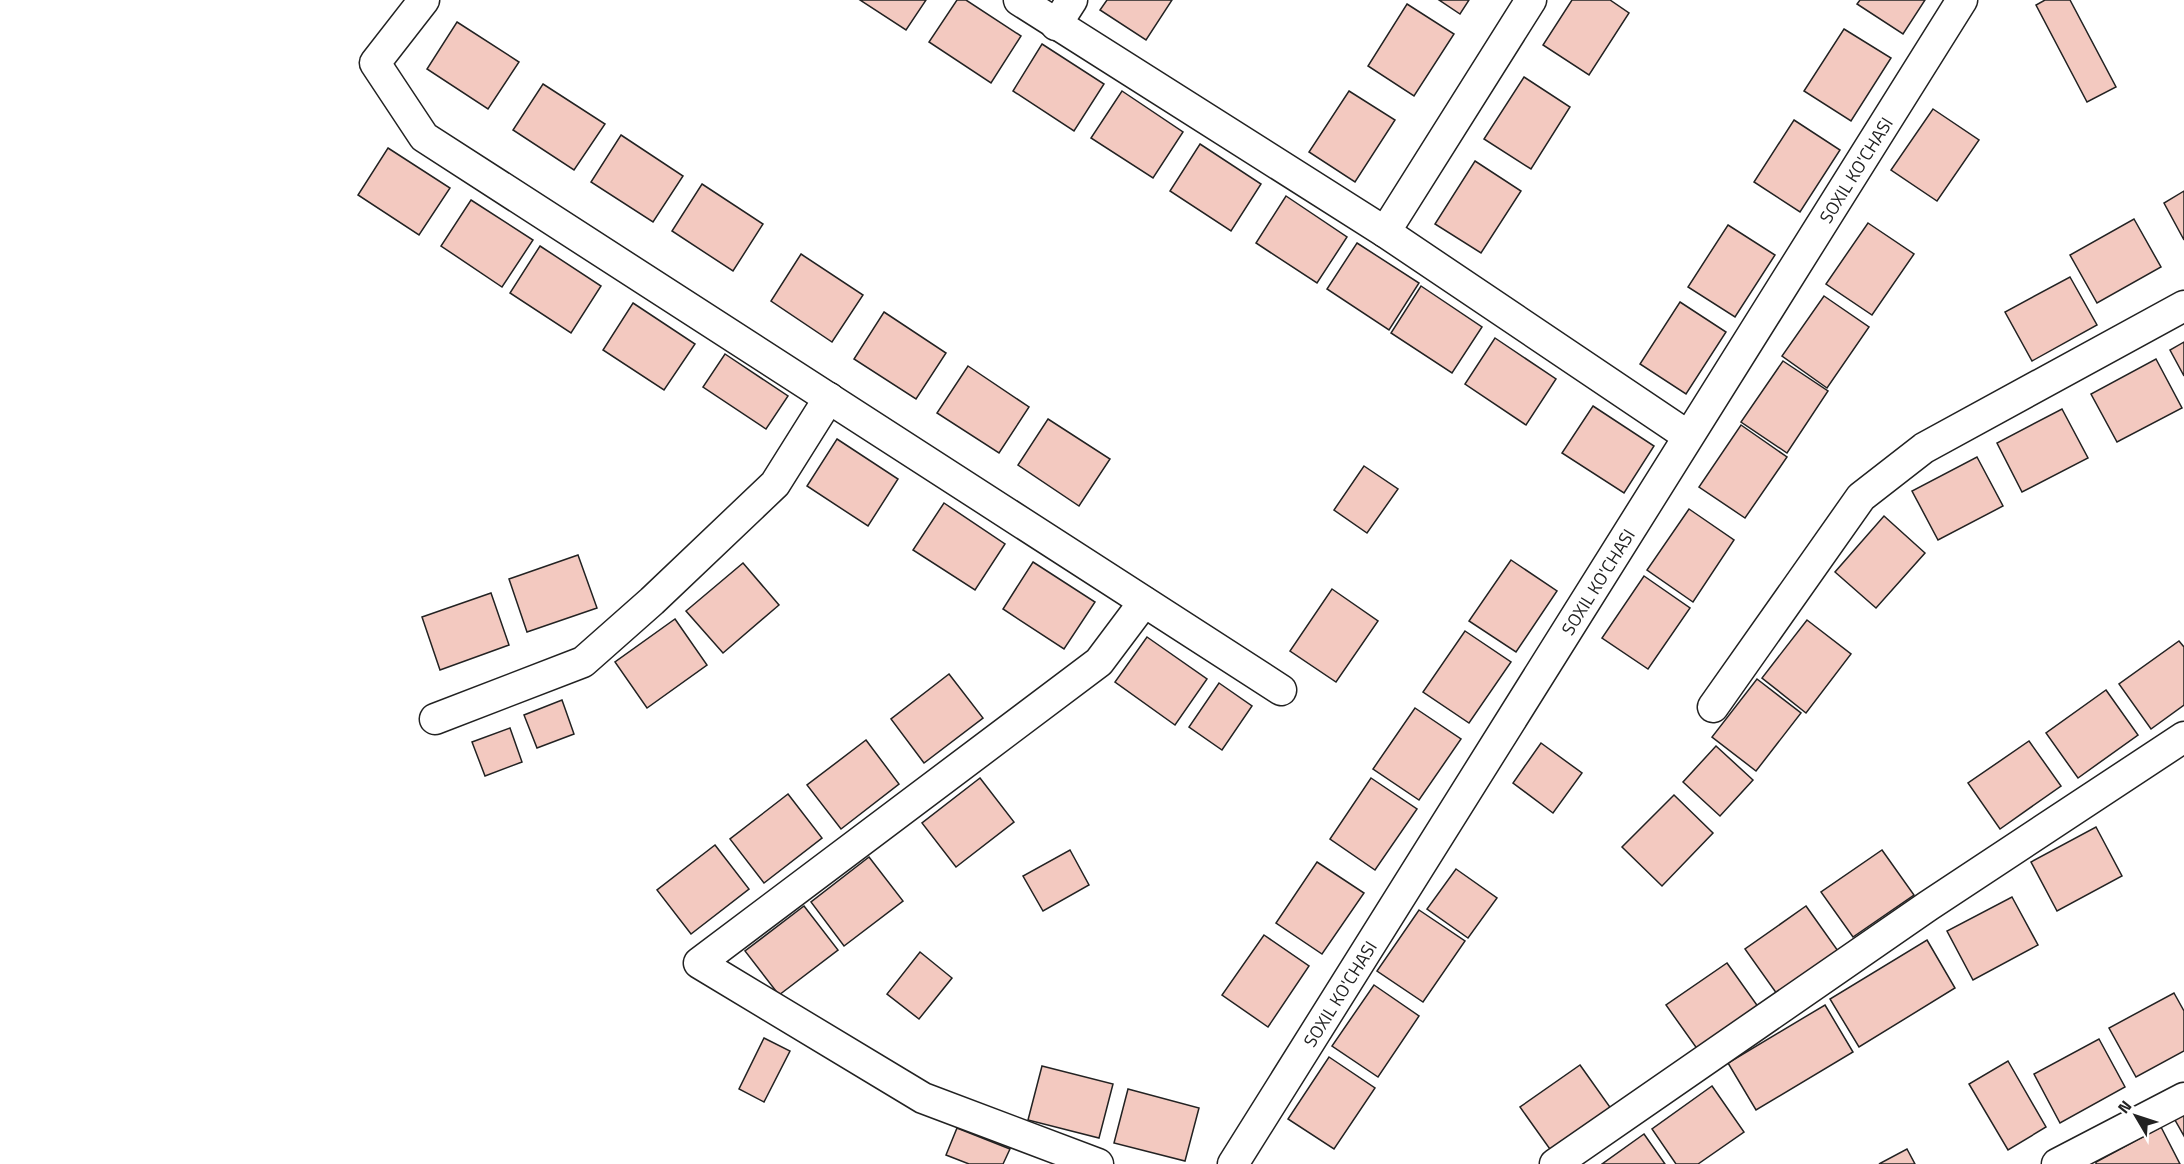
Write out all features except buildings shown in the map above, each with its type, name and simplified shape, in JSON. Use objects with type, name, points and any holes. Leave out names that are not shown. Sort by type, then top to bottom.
[{"type":"street","points":[[424,0],[375,63],[424,137],[1281,690]]},
{"type":"street","points":[[1019,0],[1386,232],[1688,436]]},
{"type":"street","points":[[1056,25],[1072,0]]},
{"type":"street","points":[[1386,232],[1531,0]]},
{"type":"street","name":"SOXIL KO'CHASI","points":[[1233,1164],[1962,0]]},
{"type":"street","points":[[1713,706],[1861,497],[1924,448],[2184,306]]},
{"type":"street","points":[[435,719],[583,662],[652,601],[775,484],[829,398]]},
{"type":"street","points":[[1098,1164],[923,1098],[699,963],[1099,662],[1144,602]]},
{"type":"street","points":[[1555,1164],[1928,906],[2184,737]]},
{"type":"street","points":[[2057,1164],[2184,1098]]}]
